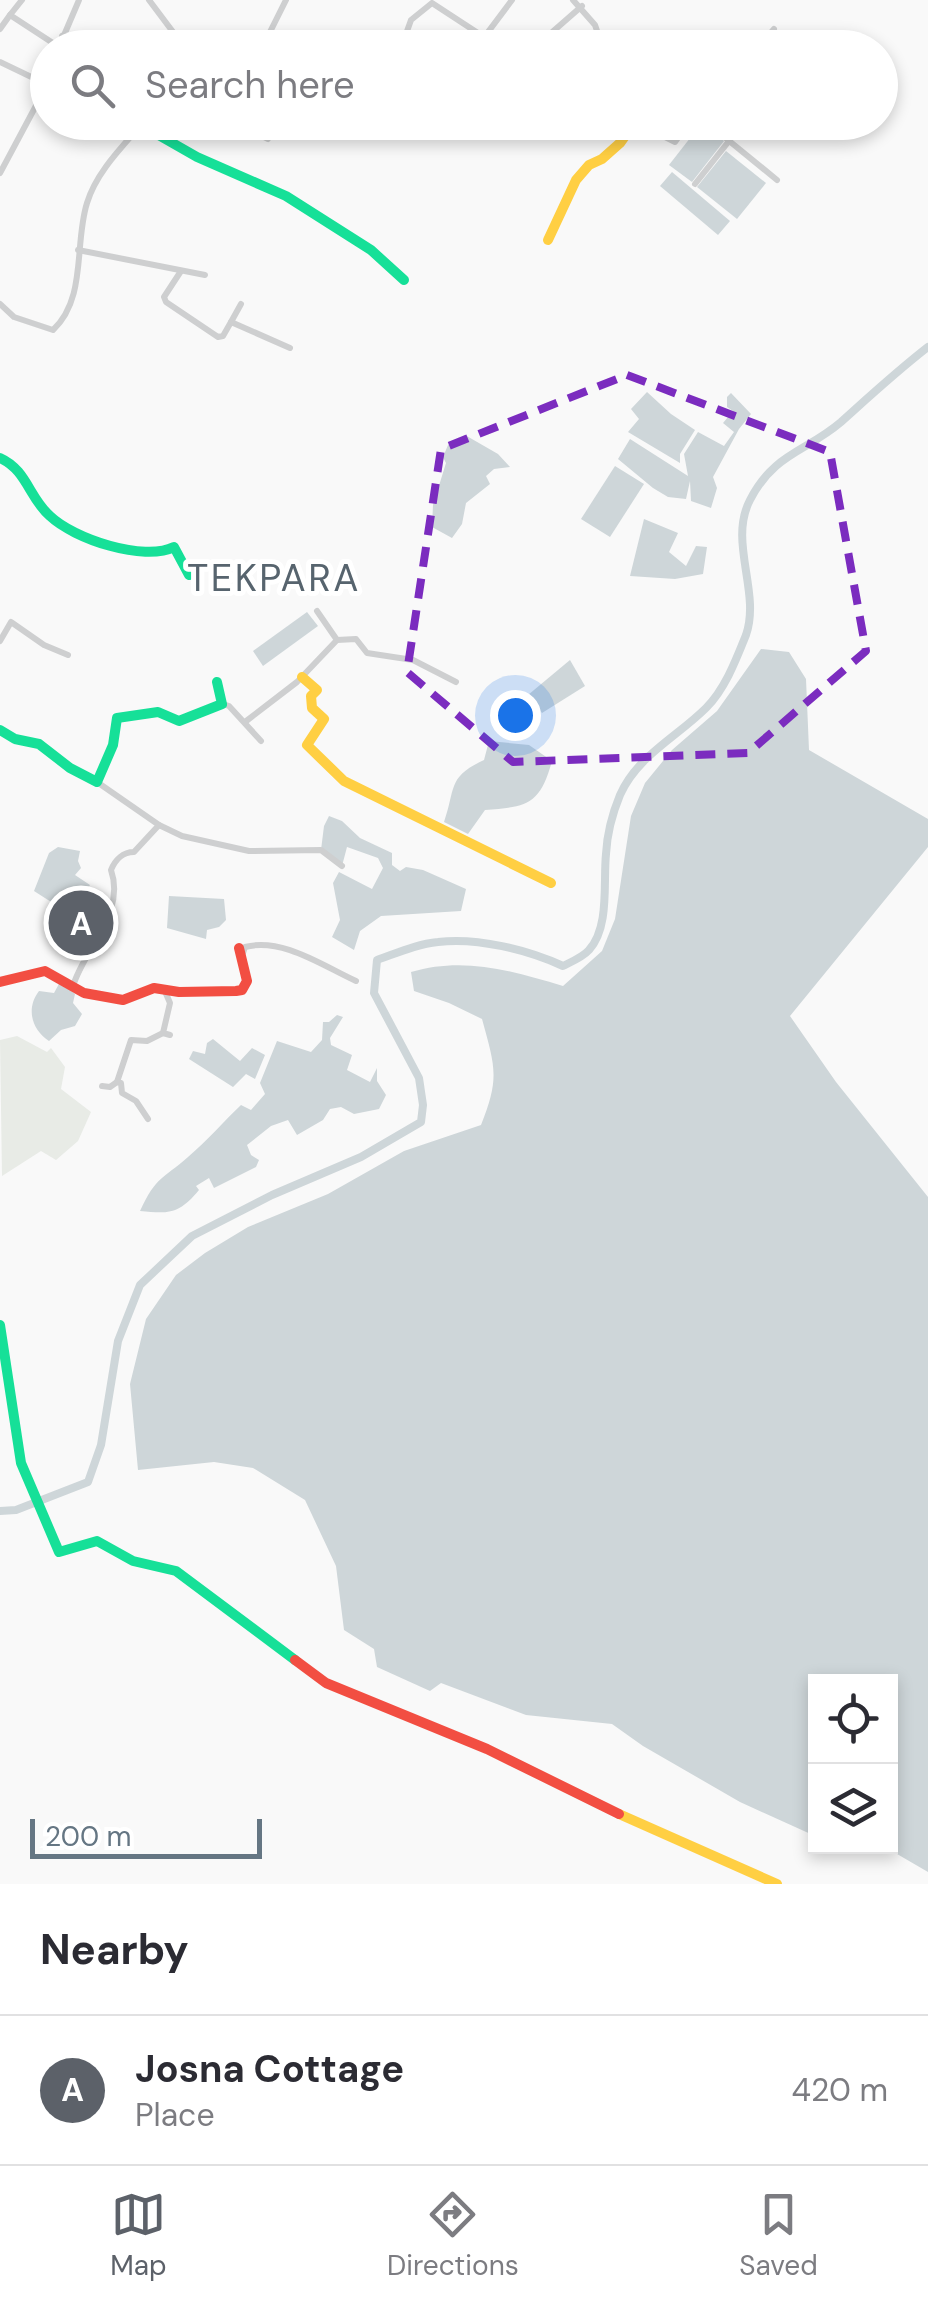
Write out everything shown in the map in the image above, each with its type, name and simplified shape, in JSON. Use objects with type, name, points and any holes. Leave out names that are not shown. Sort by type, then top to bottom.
[{"type":"street","points":[[0,29],[22,0]]},
{"type":"street","points":[[65,30],[79,0]]},
{"type":"street","points":[[148,0],[171,30]]},
{"type":"street","points":[[271,30],[286,0]]},
{"type":"street","points":[[489,30],[512,0]]},
{"type":"street","points":[[573,0],[582,6],[597,30]]},
{"type":"street","points":[[408,30],[411,20],[432,3],[473,30]]},
{"type":"street","points":[[555,30],[582,6]]},
{"type":"street","points":[[10,15],[33,30]]},
{"type":"street","points":[[0,62],[30,77]]},
{"type":"street","points":[[0,173],[30,117]]},
{"type":"street","points":[[0,304],[14,317],[52,330],[70,310],[87,203],[127,140]]},
{"type":"street","points":[[166,140],[197,158],[286,196],[371,250],[404,280]]},
{"type":"street","points":[[548,240],[576,180],[622,140]]},
{"type":"street","points":[[696,184],[729,141],[777,180]]},
{"type":"street","points":[[78,250],[204,275]]},
{"type":"street","points":[[182,271],[164,297],[166,302],[218,337],[241,304]]},
{"type":"street","points":[[232,322],[290,348]]},
{"type":"street","points":[[0,458],[12,462],[45,512],[64,528],[158,554],[174,547],[189,575]]},
{"type":"street","points":[[318,611],[337,640]]},
{"type":"street","points":[[0,641],[11,622],[44,646],[68,655]]},
{"type":"street","points":[[245,722],[302,677],[337,640],[352,638],[368,652],[413,660],[456,682]]},
{"type":"street","points":[[302,677],[316,690],[311,696],[312,708],[324,719],[308,745],[338,778],[354,790],[375,794],[551,882]]},
{"type":"street","points":[[216,682],[222,704]]},
{"type":"street","points":[[97,782],[113,745],[117,718],[158,712],[178,721],[222,704],[229,706],[261,741]]},
{"type":"street","points":[[0,730],[15,739],[39,744],[70,768],[182,836],[249,851],[321,850],[342,866]]},
{"type":"street","points":[[73,986],[106,923],[116,885],[111,870],[114,862],[127,852],[134,852],[160,825]]},
{"type":"street","points":[[88,910],[106,923]]},
{"type":"street","points":[[0,982],[40,971],[84,992],[123,1000],[163,988],[179,992],[242,990],[247,981],[240,953],[245,947],[262,943],[316,961],[356,981]]},
{"type":"street","points":[[102,1086],[110,1087],[116,1082],[130,1040],[148,1041],[166,1034],[170,1003],[163,988]]},
{"type":"street","points":[[116,1082],[148,1119]]},
{"type":"street","points":[[0,1325],[18,1455],[59,1552],[97,1541],[133,1561],[176,1571],[326,1683],[488,1749],[595,1803],[777,1884]]},
{"type":"highlighted area","points":[[627,375],[830,452],[866,651],[748,753],[513,762],[407,672],[441,449]]},
{"type":"shaded area","points":[[689,140],[724,141],[692,182],[669,165]]},
{"type":"shaded area","points":[[726,151],[766,183],[737,219],[697,187]]},
{"type":"shaded area","points":[[672,172],[730,221],[718,235],[660,186]]},
{"type":"shaded area","points":[[647,392],[695,430],[680,454],[680,463],[628,432],[639,419],[631,409]]},
{"type":"shaded area","points":[[731,393],[751,414],[713,477],[717,488],[711,508],[691,501],[690,481],[686,499],[668,497],[618,459],[630,439],[688,476],[684,454],[698,432],[724,446],[734,432],[723,423],[733,411],[727,407]]},
{"type":"shaded area","points":[[465,435],[498,454],[510,467],[494,469],[486,476],[490,484],[466,503],[462,524],[452,538],[432,527],[433,505],[448,445]]},
{"type":"shaded area","points":[[615,466],[644,484],[610,537],[581,519]]},
{"type":"shaded area","points":[[644,519],[678,533],[669,552],[686,566],[696,546],[707,547],[703,574],[675,579],[630,576]]},
{"type":"shaded area","points":[[307,612],[318,626],[263,666],[253,651]]},
{"type":"shaded area","points":[[761,649],[789,652],[806,679],[809,750],[928,819],[928,847],[790,1016],[836,1082],[928,1197],[928,1872],[897,1854],[898,1674],[808,1674],[808,1833],[740,1802],[612,1724],[526,1715],[441,1683],[430,1691],[377,1667],[374,1649],[344,1630],[336,1566],[305,1500],[253,1468],[214,1462],[138,1470],[130,1384],[146,1319],[176,1275],[248,1227],[328,1194],[404,1151],[481,1125],[494,1072],[482,1019],[414,991],[411,972],[469,965],[563,986],[602,951],[615,919],[631,816],[645,783],[672,750],[717,711]]},
{"type":"shaded area","points":[[570,660],[585,686],[542,713],[528,695]]},
{"type":"shaded area","points":[[489,741],[529,745],[552,761],[537,795],[521,805],[485,810],[468,834],[444,822],[458,778],[484,760]]},
{"type":"shaded area","points":[[329,816],[342,821],[360,838],[392,853],[392,865],[400,871],[406,867],[423,870],[466,889],[461,911],[381,916],[360,931],[354,950],[332,937],[340,920],[333,883],[339,872],[372,889],[383,868],[378,858],[347,847],[342,866],[321,850]]},
{"type":"shaded area","points":[[58,847],[80,851],[81,868],[75,875],[90,885],[76,907],[64,898],[59,907],[34,891],[49,853]]},
{"type":"shaded area","points":[[169,896],[224,899],[226,920],[207,930],[206,939],[167,928]]},
{"type":"shaded area","points":[[60,982],[75,994],[73,1003],[82,1014],[75,1026],[61,1030],[49,1041],[34,1024],[33,1004],[39,991],[54,993]]},
{"type":"shaded area","points":[[337,1015],[343,1017],[330,1038],[331,1045],[352,1055],[347,1070],[370,1082],[377,1068],[377,1081],[386,1095],[379,1109],[354,1114],[341,1107],[330,1109],[323,1120],[297,1135],[288,1120],[271,1126],[247,1145],[251,1155],[259,1160],[256,1167],[214,1188],[209,1178],[196,1186],[199,1190],[186,1204],[173,1211],[140,1211],[161,1179],[241,1105],[251,1110],[265,1094],[260,1083],[277,1041],[311,1052],[322,1040],[323,1022]]},
{"type":"shaded area","points":[[17,1036],[47,1052],[51,1048],[65,1067],[61,1089],[91,1112],[78,1141],[56,1160],[41,1151],[2,1176],[0,1040]]},
{"type":"shaded area","points":[[213,1039],[240,1061],[252,1048],[265,1055],[255,1079],[246,1074],[233,1087],[189,1059],[193,1051],[205,1054],[207,1043]]},
{"type":"waterway","points":[[0,1511],[16,1510],[88,1482],[101,1445],[118,1341],[140,1285],[192,1236],[272,1195],[361,1157],[421,1122],[419,1078],[374,993],[377,960],[422,945],[453,941],[502,946],[563,966],[589,950],[603,917],[608,839],[620,795],[647,758],[713,700],[746,635],[750,602],[742,533],[750,500],[769,472],[841,422],[928,347]]},
{"type":"traffic: fast","points":[[167,140],[286,196],[371,250],[404,280]]},
{"type":"traffic: fast","points":[[0,458],[16,470],[43,509],[61,525],[92,540],[128,550],[161,551],[174,547],[189,575]]},
{"type":"traffic: fast","points":[[0,730],[15,739],[39,744],[70,768],[97,782],[113,745],[117,718],[158,712],[179,721],[222,704],[217,682]]},
{"type":"traffic: fast","points":[[0,1325],[21,1463],[59,1552],[97,1541],[133,1561],[176,1571],[295,1660]]},
{"type":"traffic: slow","points":[[548,240],[576,180],[622,140]]},
{"type":"traffic: slow","points":[[302,677],[317,690],[311,696],[312,708],[324,719],[307,745],[344,781],[551,883]]},
{"type":"traffic: slow","points":[[619,1814],[777,1884]]},
{"type":"traffic: jam","points":[[0,982],[45,971],[84,993],[123,1000],[154,988],[179,992],[236,991],[242,990],[247,981],[239,948]]},
{"type":"traffic: jam","points":[[295,1660],[326,1683],[487,1749],[619,1814]]},
{"type":"place","name":"Josna Cottage","points":[[81,923]]},
{"type":"district","name":"TEKPARA","points":[[274,578]]}]
